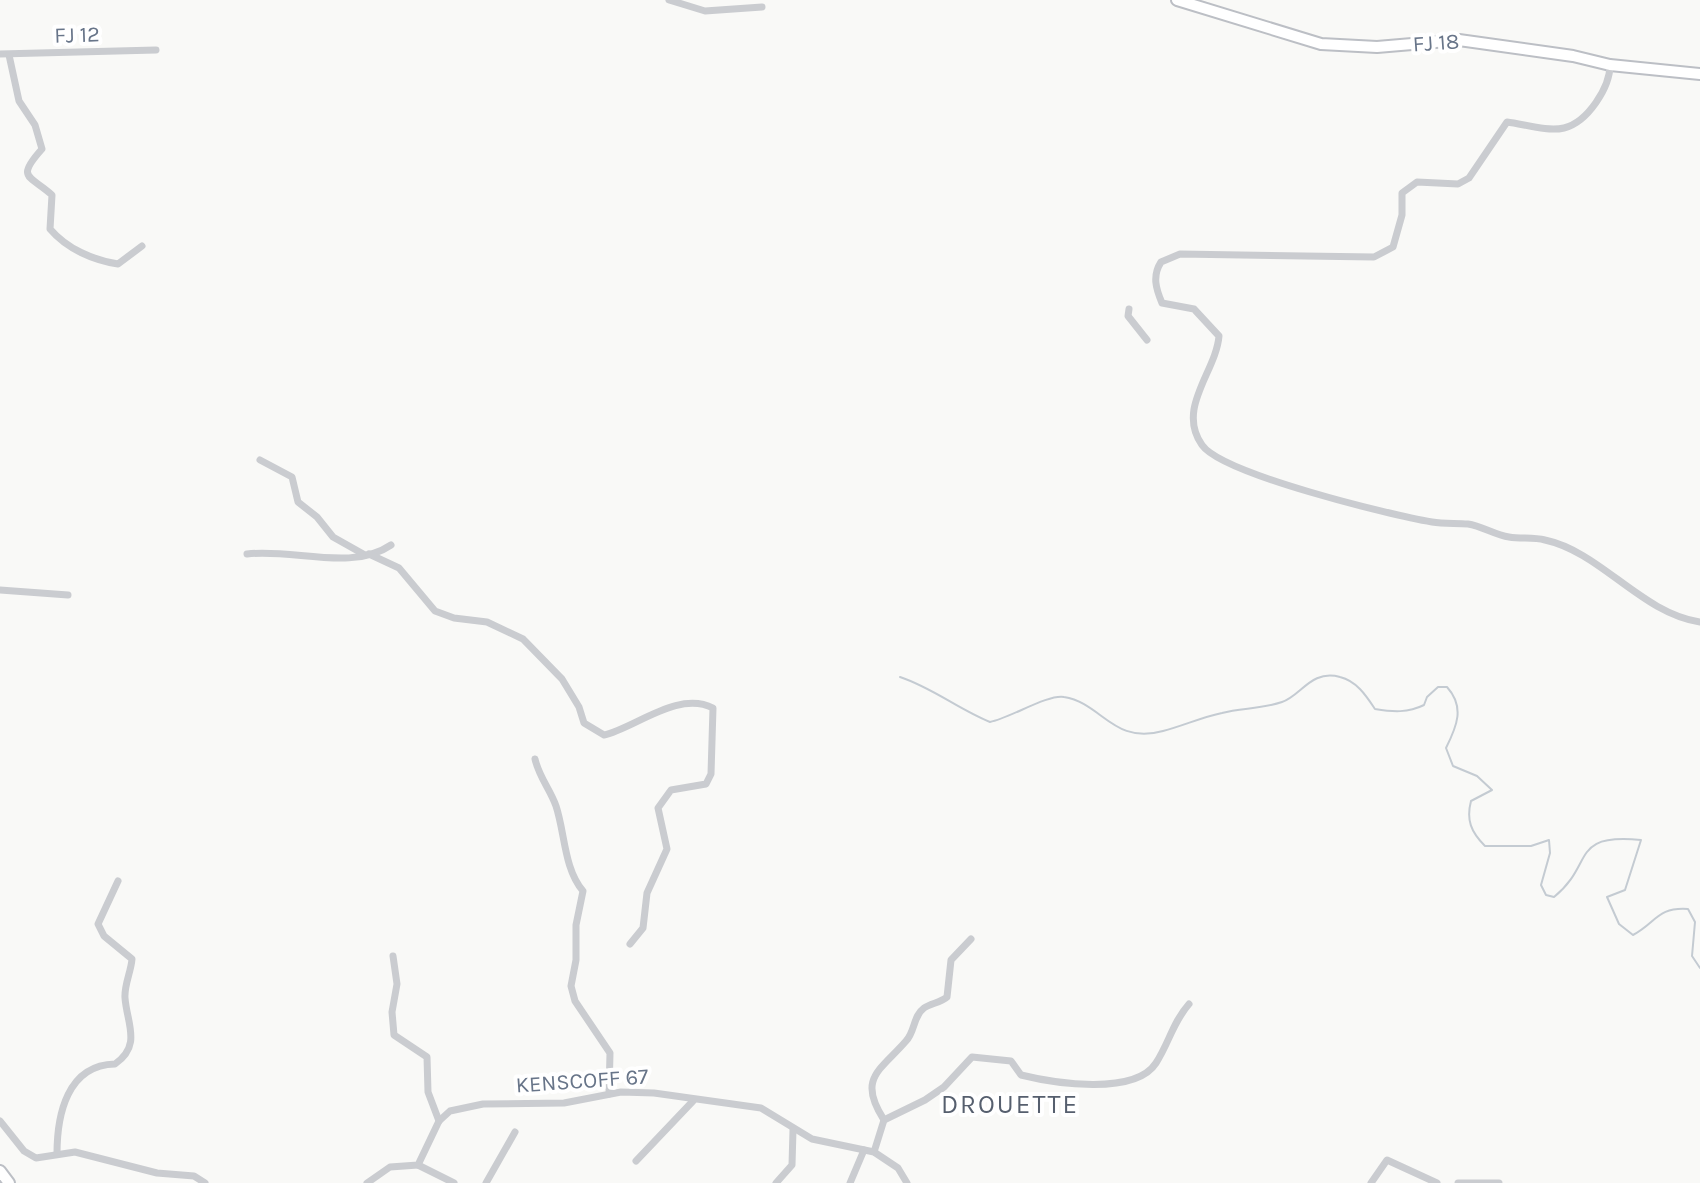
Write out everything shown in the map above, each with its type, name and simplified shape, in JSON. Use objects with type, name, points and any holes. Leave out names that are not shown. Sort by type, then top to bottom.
[{"type":"street","points":[[669,0],[705,11],[762,7]]},
{"type":"street","name":"FJ 18","points":[[1177,0],[1321,44],[1377,47],[1459,40],[1573,56],[1610,65],[1700,74]]},
{"type":"street","name":"FJ 12","points":[[4,55],[156,50]]},
{"type":"street","points":[[4,55],[19,101],[40,137],[42,149],[27,168],[27,175],[29,181],[52,195],[50,229],[73,249],[106,262],[118,264],[142,246]]},
{"type":"street","points":[[1610,65],[1610,82],[1599,99],[1574,122],[1564,128],[1507,122],[1469,178],[1458,184],[1417,182],[1402,193],[1402,215],[1393,247],[1374,257],[1180,254],[1161,262],[1155,279],[1162,303],[1202,314],[1219,336],[1217,356],[1197,391],[1194,422],[1202,446],[1225,462],[1255,476],[1432,522],[1471,525],[1506,537],[1545,540],[1570,548],[1638,595],[1683,619],[1700,622]]},
{"type":"street","points":[[1129,309],[1128,316],[1147,340]]},
{"type":"street","points":[[260,460],[292,477],[298,502],[317,517],[333,537],[367,555]]},
{"type":"street","points":[[367,555],[391,545]]},
{"type":"street","points":[[247,554],[367,555],[388,560],[399,568],[435,611],[454,618],[487,622],[523,639],[562,679],[590,729],[604,735],[656,710],[698,703],[713,708],[711,774],[706,784],[671,790],[658,808],[667,849],[647,893],[643,928],[630,944]]},
{"type":"street","points":[[0,590],[68,595]]},
{"type":"street","points":[[535,759],[538,774],[556,805],[560,832],[577,884],[583,891],[576,925],[576,960],[571,986],[575,1001],[610,1053],[609,1094]]},
{"type":"street","points":[[57,1154],[57,1119],[79,1079],[101,1064],[115,1064],[131,1046],[132,1030],[125,996],[132,959],[104,936],[98,924],[118,881]]},
{"type":"street","points":[[874,1152],[884,1120],[870,1094],[871,1082],[893,1052],[907,1041],[920,1011],[947,997],[951,960],[971,939]]},
{"type":"street","points":[[393,956],[397,994],[392,1012],[393,1030],[399,1039],[427,1057],[428,1092],[439,1121],[418,1165]]},
{"type":"street","points":[[884,1120],[944,1087],[968,1059],[977,1056],[1011,1061],[1021,1075],[1063,1085],[1134,1080],[1156,1063],[1177,1017],[1189,1004]]},
{"type":"street","name":"KENSCOFF 67","points":[[439,1121],[450,1111],[483,1104],[564,1103],[609,1094],[654,1093],[693,1101],[761,1108],[793,1130],[825,1144],[874,1152],[898,1168],[907,1183]]},
{"type":"street","points":[[636,1161],[693,1101]]},
{"type":"street","points":[[0,1121],[24,1151],[36,1158],[75,1152],[157,1173],[194,1176],[205,1183]]},
{"type":"street","points":[[776,1183],[792,1165],[793,1130]]},
{"type":"street","points":[[486,1183],[515,1132]]},
{"type":"street","points":[[850,1183],[864,1150]]},
{"type":"street","points":[[1371,1183],[1387,1160],[1437,1183]]},
{"type":"street","points":[[367,1183],[390,1167],[418,1165],[454,1183]]},
{"type":"street","points":[[0,1171],[9,1183]]},
{"type":"street","points":[[1458,1183],[1499,1183]]},
{"type":"waterway","points":[[900,677],[990,722],[1048,699],[1064,697],[1088,707],[1120,728],[1146,734],[1229,711],[1282,702],[1321,677],[1340,677],[1352,682],[1375,709],[1388,711],[1418,708],[1438,687],[1447,687],[1453,694],[1457,709],[1456,724],[1446,748],[1453,766],[1477,776],[1492,790],[1471,801],[1470,820],[1480,841],[1485,846],[1531,846],[1549,840],[1550,853],[1541,885],[1546,895],[1554,897],[1567,885],[1593,846],[1618,839],[1641,840],[1625,890],[1607,897],[1619,924],[1633,935],[1663,913],[1688,909],[1695,922],[1692,956],[1700,968]]},
{"type":"district","name":"DROUETTE","points":[[1010,1104]]}]
